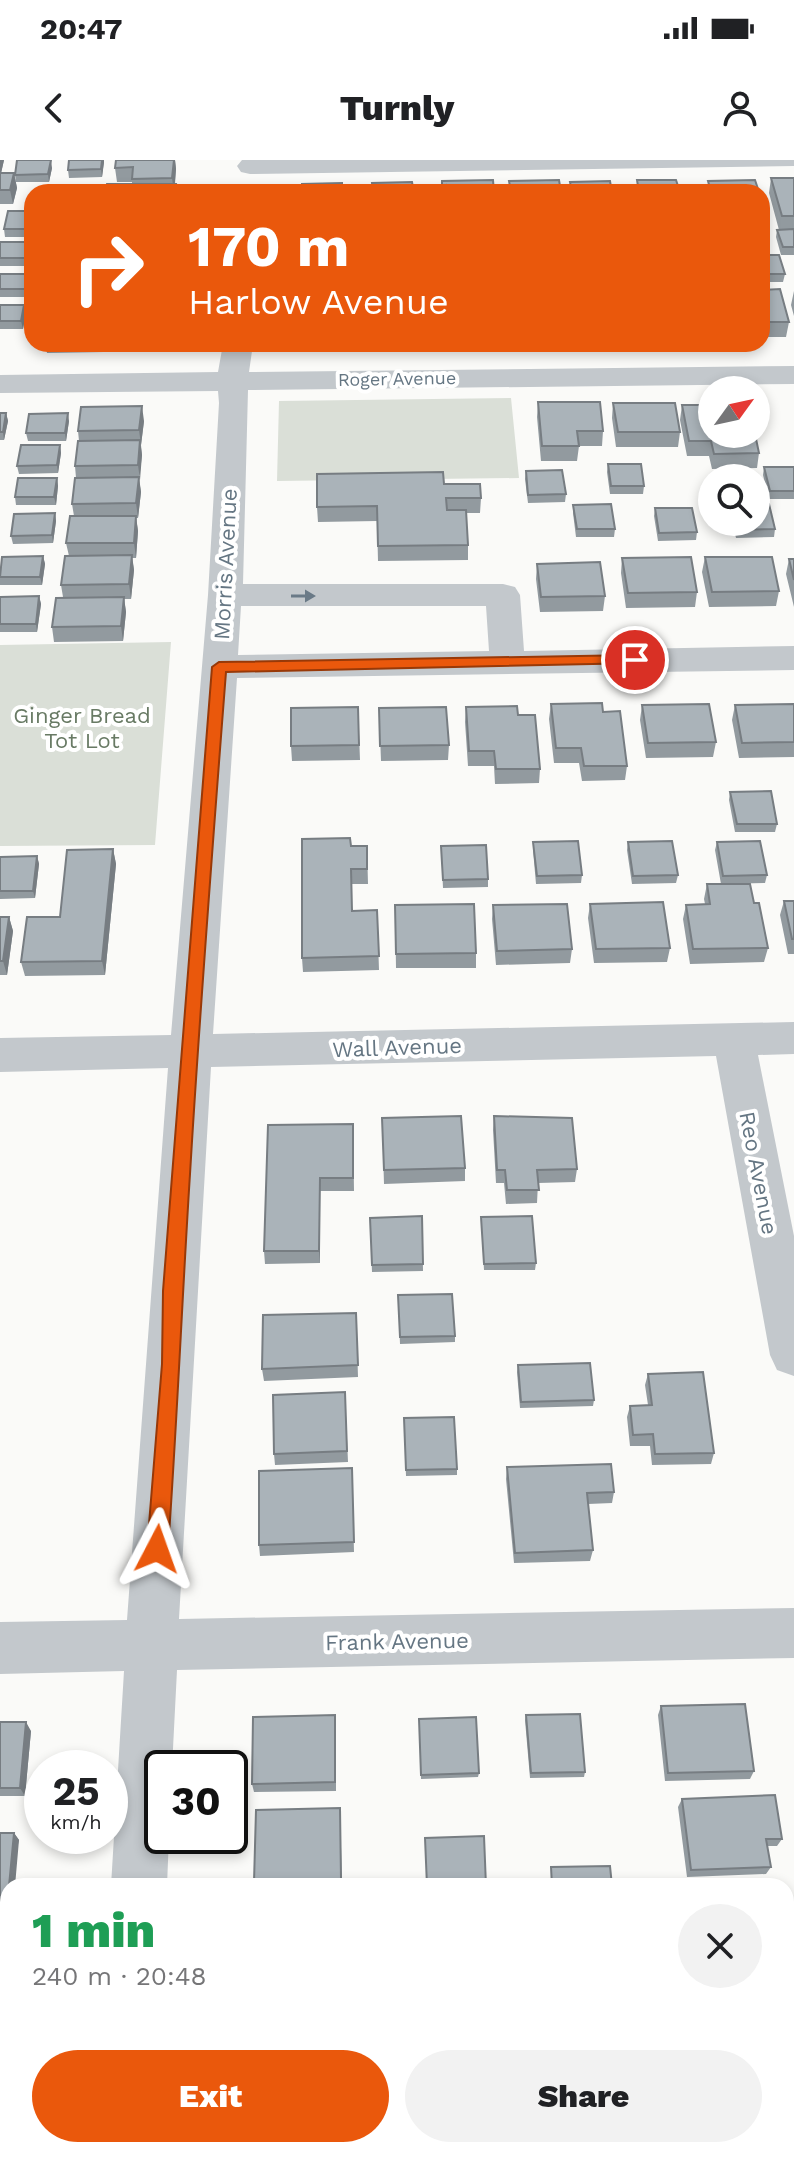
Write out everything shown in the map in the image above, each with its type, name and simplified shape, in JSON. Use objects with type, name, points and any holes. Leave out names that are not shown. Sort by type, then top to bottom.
[{"type":"street","points":[[250,173],[786,160]]},
{"type":"street","name":"Roger Avenue","points":[[0,384],[235,362],[794,375]]},
{"type":"street","name":"Morris Avenue","points":[[139,1878],[189,1051],[225,595],[235,362]]},
{"type":"street","points":[[225,595],[503,595],[507,662]]},
{"type":"street","points":[[219,667],[794,658]]},
{"type":"street","name":"Wall Avenue","points":[[0,1055],[794,1038]]},
{"type":"street","name":"Reo Avenue","points":[[734,1039],[794,1355]]},
{"type":"street","name":"Frank Avenue","points":[[0,1648],[794,1633]]},
{"type":"green space","points":[[511,398],[519,478],[277,481],[279,401]]},
{"type":"green space","name":"Ginger Bread Tot Lot","points":[[171,642],[155,845],[0,846],[0,645]]},
{"type":"building","points":[[17,160],[51,160],[48,174],[15,175]]},
{"type":"building","points":[[69,160],[102,160],[101,169],[68,170]]},
{"type":"building","points":[[116,160],[174,160],[172,178],[132,179],[133,167],[115,168]]},
{"type":"building","points":[[0,173],[14,173],[10,190],[0,190]]},
{"type":"building","points":[[771,178],[794,178],[794,216],[782,216]]},
{"type":"building","points":[[493,180],[493,184],[442,184],[442,181]]},
{"type":"building","points":[[559,180],[560,184],[510,184],[509,181]]},
{"type":"building","points":[[637,180],[676,180],[677,184],[638,184]]},
{"type":"building","points":[[755,180],[756,184],[709,184],[708,181]]},
{"type":"building","points":[[610,181],[610,184],[570,184]]},
{"type":"building","points":[[412,182],[412,184],[372,184]]},
{"type":"building","points":[[8,211],[24,211],[24,229],[4,229]]},
{"type":"building","points":[[794,229],[794,247],[783,247],[777,230]]},
{"type":"building","points":[[0,242],[24,242],[24,258],[0,258]]},
{"type":"building","points":[[770,255],[779,255],[785,274],[770,274]]},
{"type":"building","points":[[0,274],[24,274],[24,289],[0,289]]},
{"type":"building","points":[[780,289],[789,322],[770,322],[770,290]]},
{"type":"building","points":[[0,305],[24,305],[21,321],[0,321]]},
{"type":"building","points":[[538,402],[600,402],[603,431],[577,431],[579,446],[542,446]]},
{"type":"building","points":[[613,403],[675,403],[680,432],[618,432]]},
{"type":"building","points":[[682,405],[698,405],[698,441],[689,441]]},
{"type":"building","points":[[142,406],[139,430],[78,431],[81,407]]},
{"type":"building","points":[[0,413],[6,413],[3,432],[0,432]]},
{"type":"building","points":[[68,413],[65,433],[26,433],[29,414]]},
{"type":"building","points":[[140,440],[138,465],[75,466],[78,441]]},
{"type":"building","points":[[21,445],[60,445],[57,465],[17,466]]},
{"type":"building","points":[[713,448],[758,448],[759,453],[714,454]]},
{"type":"building","points":[[608,464],[641,464],[644,486],[611,486]]},
{"type":"building","points":[[770,467],[794,467],[794,491],[770,491]]},
{"type":"building","points":[[562,470],[566,494],[528,495],[526,471]]},
{"type":"building","points":[[443,472],[444,484],[480,484],[481,498],[446,498],[447,510],[466,510],[468,545],[378,546],[377,506],[317,507],[317,474]]},
{"type":"building","points":[[139,477],[136,503],[72,504],[75,478]]},
{"type":"building","points":[[18,478],[57,478],[54,497],[15,497]]},
{"type":"building","points":[[611,504],[615,529],[577,529],[573,505]]},
{"type":"building","points":[[655,508],[692,508],[697,532],[659,533]]},
{"type":"building","points":[[770,508],[775,529],[770,529]]},
{"type":"building","points":[[55,513],[52,535],[11,536],[14,514]]},
{"type":"building","points":[[70,516],[136,516],[134,543],[66,543]]},
{"type":"building","points":[[132,555],[129,584],[61,585],[65,556]]},
{"type":"building","points":[[43,556],[40,577],[0,577],[2,557]]},
{"type":"building","points":[[691,557],[697,592],[628,593],[622,558]]},
{"type":"building","points":[[705,557],[772,557],[779,591],[712,592]]},
{"type":"building","points":[[789,559],[794,559],[794,580]]},
{"type":"building","points":[[600,562],[605,596],[541,597],[537,564]]},
{"type":"building","points":[[39,596],[36,624],[0,624],[0,597]]},
{"type":"building","points":[[124,597],[121,626],[52,627],[56,598]]},
{"type":"building","points":[[602,703],[603,712],[620,711],[627,766],[584,766],[581,748],[556,748],[551,704]]},
{"type":"building","points":[[709,704],[716,742],[648,743],[642,705]]},
{"type":"building","points":[[794,704],[794,742],[742,743],[735,705]]},
{"type":"building","points":[[517,706],[518,715],[535,715],[540,769],[496,769],[494,751],[469,751],[466,707]]},
{"type":"building","points":[[358,707],[359,745],[291,746],[291,708]]},
{"type":"building","points":[[446,707],[449,745],[380,746],[379,708]]},
{"type":"building","points":[[771,791],[777,824],[737,824],[730,792]]},
{"type":"building","points":[[350,838],[351,846],[367,846],[367,869],[351,869],[352,911],[377,910],[379,956],[302,958],[302,839]]},
{"type":"building","points":[[578,841],[582,875],[537,876],[533,842]]},
{"type":"building","points":[[672,841],[678,875],[633,876],[628,842]]},
{"type":"building","points":[[760,841],[767,875],[723,876],[717,842]]},
{"type":"building","points":[[486,845],[488,879],[443,880],[441,846]]},
{"type":"building","points":[[113,849],[102,961],[21,962],[27,917],[60,917],[67,850]]},
{"type":"building","points":[[37,856],[33,891],[0,891],[0,857]]},
{"type":"building","points":[[707,884],[750,884],[754,903],[759,903],[768,948],[693,949],[686,905],[710,904]]},
{"type":"building","points":[[784,901],[794,901],[794,939],[792,939]]},
{"type":"building","points":[[663,902],[670,948],[596,949],[590,904]]},
{"type":"building","points":[[474,904],[476,953],[396,954],[395,905]]},
{"type":"building","points":[[567,904],[572,949],[497,951],[493,905]]},
{"type":"building","points":[[0,917],[9,917],[3,961],[0,961]]},
{"type":"building","points":[[461,1116],[465,1168],[384,1170],[382,1118]]},
{"type":"building","points":[[494,1116],[572,1118],[577,1169],[537,1170],[539,1190],[507,1190],[505,1170],[497,1170]]},
{"type":"building","points":[[353,1124],[353,1178],[320,1178],[319,1251],[264,1251],[268,1125]]},
{"type":"building","points":[[422,1216],[423,1264],[372,1265],[370,1218]]},
{"type":"building","points":[[532,1216],[536,1263],[484,1264],[481,1217]]},
{"type":"building","points":[[452,1294],[455,1336],[400,1337],[398,1295]]},
{"type":"building","points":[[356,1313],[358,1365],[262,1369],[263,1315]]},
{"type":"building","points":[[590,1363],[594,1400],[521,1402],[518,1365]]},
{"type":"building","points":[[703,1372],[714,1453],[655,1454],[653,1434],[633,1435],[630,1406],[652,1405],[648,1374]]},
{"type":"building","points":[[345,1392],[347,1451],[274,1454],[273,1395]]},
{"type":"building","points":[[454,1417],[457,1469],[406,1470],[404,1418]]},
{"type":"building","points":[[611,1464],[614,1492],[587,1493],[593,1550],[515,1553],[507,1467]]},
{"type":"building","points":[[352,1468],[354,1542],[259,1545],[259,1471]]},
{"type":"building","points":[[745,1704],[754,1771],[668,1773],[661,1706]]},
{"type":"building","points":[[580,1714],[585,1772],[531,1773],[526,1715]]},
{"type":"building","points":[[335,1715],[335,1782],[252,1784],[253,1717]]},
{"type":"building","points":[[476,1717],[479,1773],[421,1775],[419,1719]]},
{"type":"building","points":[[0,1722],[26,1722],[20,1788],[0,1788]]},
{"type":"building","points":[[775,1795],[782,1839],[766,1839],[771,1867],[691,1870],[682,1799]]},
{"type":"building","points":[[340,1808],[341,1878],[254,1878],[256,1810]]},
{"type":"building","points":[[0,1833],[14,1833],[10,1878],[0,1878]]},
{"type":"building","points":[[484,1836],[486,1878],[427,1878],[425,1838]]},
{"type":"building","points":[[610,1866],[611,1878],[552,1878],[551,1867]]},
{"type":"route","points":[[157,1549],[172,1364],[173,1291],[189,1051],[219,667],[635,660]]}]
